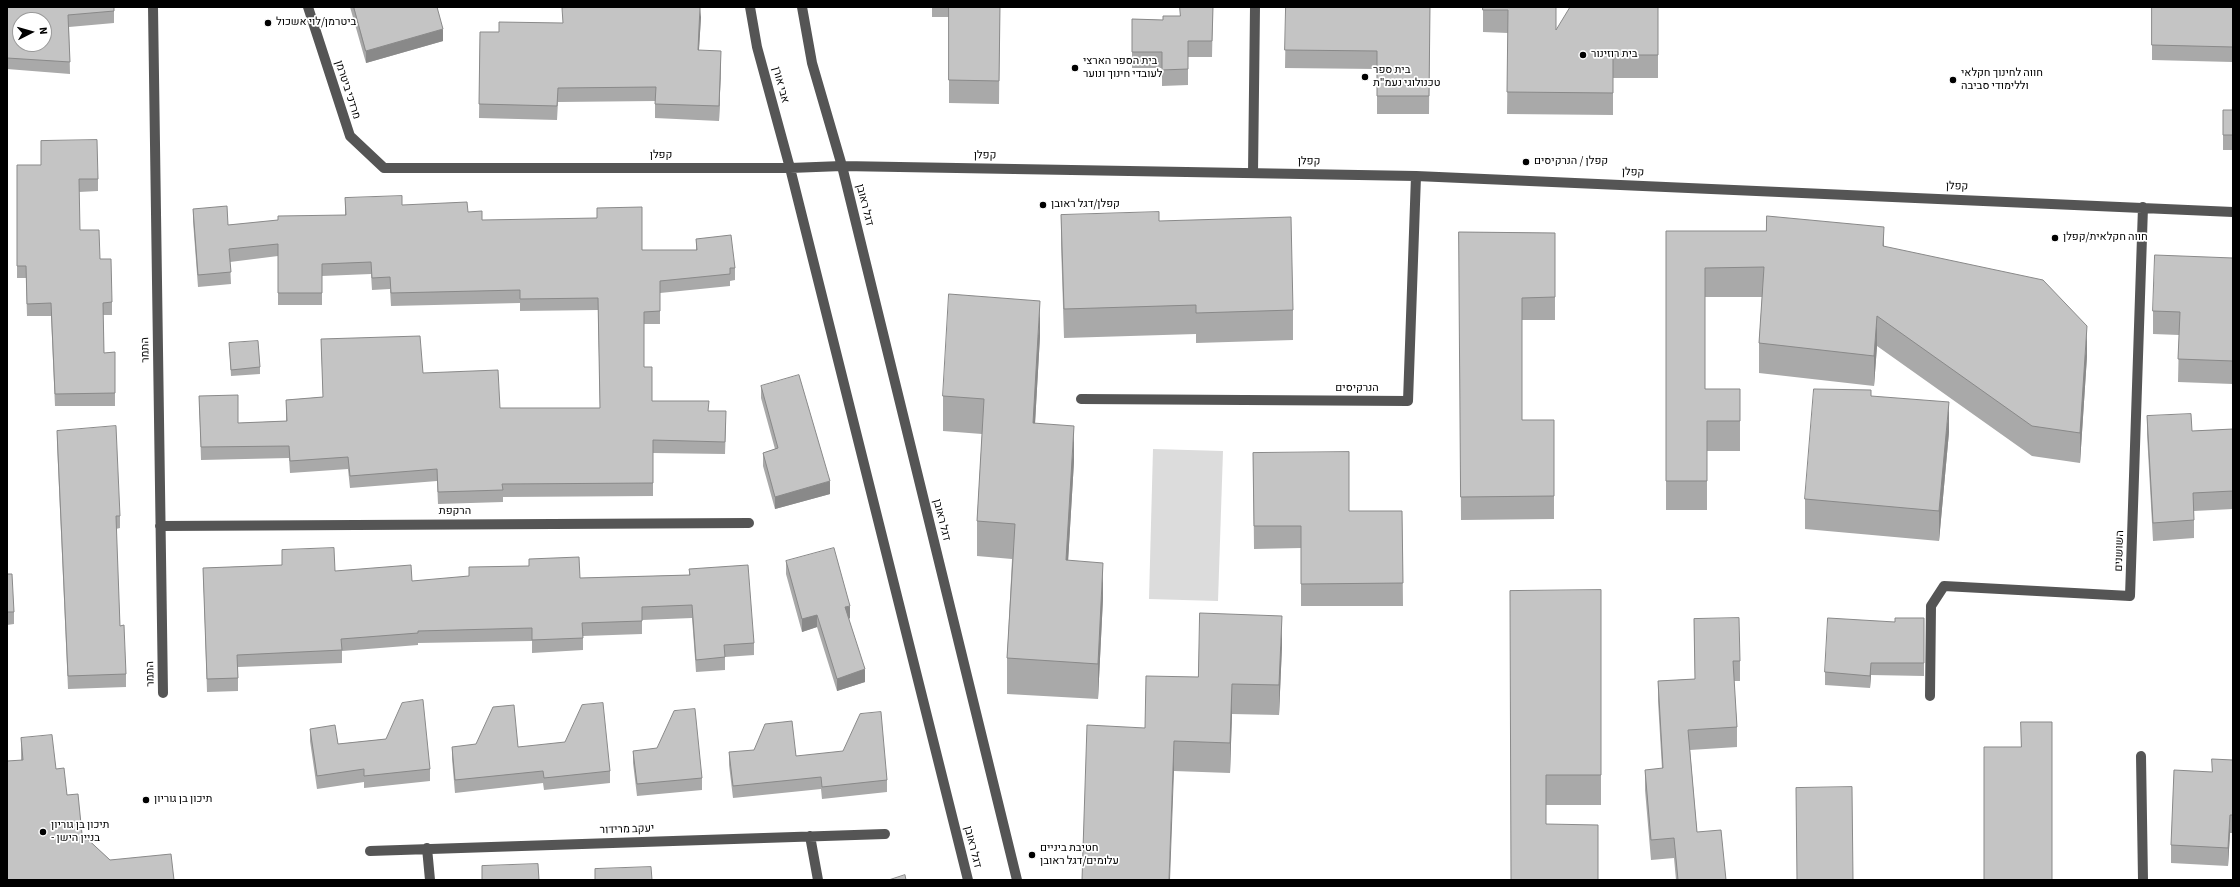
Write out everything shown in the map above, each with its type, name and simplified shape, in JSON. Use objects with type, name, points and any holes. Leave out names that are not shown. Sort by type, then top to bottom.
[{"type":"street","name":"התמר","points":[[153,7],[163,693]]},
{"type":"street","name":"מרדכי ביטרמן","points":[[308,7],[350,136],[384,168]]},
{"type":"street","name":"אבי אורן","points":[[750,7],[757,47],[790,168]]},
{"type":"street","points":[[802,7],[812,63],[842,166]]},
{"type":"street","points":[[1253,173],[1255,7]]},
{"type":"street","name":"קפלן","points":[[384,168],[790,168],[842,166],[1416,176],[2233,212]]},
{"type":"street","name":"דגל ראובן","points":[[842,166],[1017,880]]},
{"type":"street","name":"דגל ראובן","points":[[790,168],[968,880]]},
{"type":"street","name":"הנרקיסים","points":[[1081,399],[1408,401],[1416,176]]},
{"type":"street","name":"השושנים","points":[[1930,696],[1931,606],[1944,586],[2130,596],[2143,207]]},
{"type":"street","name":"הרקפת","points":[[160,526],[749,523]]},
{"type":"street","points":[[2142,756],[2143,880]]},
{"type":"street","name":"יעקב מרידור","points":[[370,851],[885,834]]},
{"type":"street","points":[[810,836],[818,880]]},
{"type":"street","points":[[427,848],[430,880]]},
{"type":"shaded area","points":[[1153,449],[1223,451],[1218,601],[1149,599]]},
{"type":"building","points":[[7,7],[114,7],[114,11],[68,15],[70,62],[7,58]]},
{"type":"building","points":[[354,7],[437,7],[443,29],[366,51]]},
{"type":"building","points":[[700,7],[698,50],[721,51],[719,106],[655,104],[656,87],[558,88],[557,106],[479,104],[480,32],[499,32],[499,22],[563,23],[562,8]]},
{"type":"building","points":[[949,7],[1000,7],[999,81],[949,80]]},
{"type":"building","points":[[1180,7],[1213,7],[1212,41],[1188,41],[1188,69],[1162,70],[1162,52],[1132,52],[1132,19],[1163,20],[1163,16],[1180,16]]},
{"type":"building","points":[[1286,7],[1430,7],[1429,96],[1377,96],[1377,51],[1285,50]]},
{"type":"building","name":"בית רוזינור","points":[[1483,7],[1556,7],[1556,30],[1570,7],[1658,7],[1658,55],[1613,55],[1613,93],[1507,92],[1508,10],[1483,10]]},
{"type":"building","points":[[2152,7],[2233,7],[2233,47],[2152,45]]},
{"type":"building","points":[[2233,88],[2233,135],[2223,135],[2223,110],[2232,110]]},
{"type":"building","points":[[97,140],[98,179],[79,179],[80,230],[99,230],[100,259],[111,259],[112,302],[103,303],[104,353],[115,352],[115,393],[55,394],[51,303],[27,304],[26,266],[17,266],[17,165],[41,165],[41,141]]},
{"type":"building","points":[[402,196],[402,205],[467,202],[468,212],[482,211],[482,220],[597,218],[597,208],[642,207],[642,250],[697,250],[696,239],[731,235],[735,268],[730,268],[730,274],[660,281],[660,311],[644,312],[644,367],[652,367],[652,401],[709,401],[708,411],[726,411],[725,442],[653,440],[653,483],[502,484],[503,490],[438,492],[437,469],[350,476],[348,457],[290,461],[289,446],[201,447],[199,396],[238,395],[238,423],[287,421],[286,400],[323,397],[321,339],[420,336],[423,373],[498,370],[500,408],[600,408],[598,298],[520,299],[520,290],[391,293],[390,277],[372,278],[371,262],[322,264],[322,293],[278,293],[278,244],[229,249],[231,272],[198,275],[193,209],[227,206],[228,225],[278,220],[278,216],[346,215],[345,198]]},
{"type":"building","points":[[1159,212],[1159,221],[1291,217],[1293,310],[1196,313],[1196,305],[1064,309],[1061,215]]},
{"type":"building","points":[[1767,216],[1884,227],[1883,246],[2043,280],[2087,326],[2080,433],[2032,426],[1877,316],[1874,356],[1759,343],[1764,267],[1705,268],[1705,389],[1740,389],[1740,421],[1707,421],[1707,481],[1666,481],[1666,231],[1766,231]]},
{"type":"building","points":[[1459,232],[1555,233],[1555,297],[1522,298],[1522,420],[1554,420],[1554,496],[1461,497]]},
{"type":"building","points":[[2155,255],[2233,258],[2233,361],[2178,359],[2180,312],[2153,311]]},
{"type":"building","points":[[949,294],[1040,301],[1033,423],[1074,426],[1066,560],[1103,563],[1098,664],[1007,658],[1015,524],[977,521],[984,399],[943,396]]},
{"type":"building","points":[[258,341],[260,367],[231,370],[229,343]]},
{"type":"building","points":[[799,375],[830,481],[775,497],[763,453],[778,448],[761,386]]},
{"type":"building","points":[[1814,389],[1871,390],[1871,396],[1949,402],[1939,511],[1805,499]]},
{"type":"building","points":[[2191,414],[2192,431],[2233,429],[2233,491],[2193,493],[2194,520],[2153,523],[2147,416]]},
{"type":"building","points":[[116,426],[120,516],[116,516],[120,626],[124,625],[126,674],[68,676],[57,431]]},
{"type":"building","points":[[1349,452],[1349,511],[1402,511],[1403,583],[1301,584],[1301,526],[1254,526],[1253,453]]},
{"type":"building","points":[[334,548],[335,571],[411,565],[412,581],[469,576],[469,567],[529,566],[529,559],[579,557],[580,578],[690,575],[689,569],[748,565],[754,643],[724,645],[725,657],[696,660],[692,605],[642,607],[642,621],[582,623],[583,638],[532,640],[532,628],[418,631],[418,633],[341,639],[342,650],[237,655],[238,678],[207,679],[203,568],[282,565],[282,550]]},
{"type":"building","points":[[834,548],[850,606],[845,607],[865,669],[837,679],[817,615],[802,619],[786,561]]},
{"type":"building","points":[[7,574],[12,574],[14,612],[7,612]]},
{"type":"building","points":[[1601,590],[1601,775],[1546,775],[1546,824],[1598,825],[1598,880],[1511,880],[1510,591]]},
{"type":"building","points":[[1200,613],[1282,616],[1279,685],[1232,684],[1230,743],[1174,741],[1169,880],[1082,880],[1087,725],[1145,728],[1146,676],[1198,677]]},
{"type":"building","points":[[1739,618],[1740,661],[1733,661],[1737,727],[1688,730],[1697,832],[1721,830],[1726,880],[1678,880],[1674,838],[1651,840],[1645,770],[1663,768],[1658,681],[1695,679],[1694,619]]},
{"type":"building","points":[[1828,618],[1895,622],[1895,618],[1924,618],[1924,663],[1871,663],[1870,676],[1825,672]]},
{"type":"building","points":[[423,700],[430,769],[364,776],[364,769],[317,776],[310,729],[335,725],[338,744],[386,739],[402,703]]},
{"type":"building","points":[[603,703],[610,771],[544,778],[543,771],[455,780],[452,747],[476,744],[493,707],[514,705],[518,747],[565,742],[582,705]]},
{"type":"building","points":[[695,709],[702,778],[637,784],[633,751],[657,748],[674,711]]},
{"type":"building","points":[[881,712],[887,780],[822,787],[821,777],[733,786],[729,752],[754,750],[765,724],[792,721],[796,756],[843,751],[860,714]]},
{"type":"building","points":[[2021,722],[2052,722],[2052,880],[1984,880],[1984,747],[2021,747]]},
{"type":"building","name":"תיכון בן גוריון - בניין הישן","points":[[52,735],[56,769],[64,768],[67,795],[78,794],[82,834],[110,860],[171,854],[174,880],[7,880],[7,761],[23,760],[21,738]]},
{"type":"building","points":[[2212,759],[2233,760],[2233,815],[2230,815],[2228,848],[2171,845],[2174,770],[2212,772]]},
{"type":"building","points":[[1852,787],[1853,880],[1797,880],[1796,788]]},
{"type":"building","points":[[538,864],[539,880],[482,880],[482,866]]},
{"type":"building","points":[[651,867],[652,880],[595,880],[595,869]]},
{"type":"building","points":[[905,875],[906,880],[889,880]]},
{"type":"place","name":"ביטרמן/לוי אשכול","points":[[268,23]]},
{"type":"place","name":"בית רוזינור","points":[[1583,55]]},
{"type":"place","name":"בית הספר הארצי לעובדי חינוך ונוער","points":[[1075,68]]},
{"type":"place","name":"בית ספר טכנולוגי נעמ\"ת","points":[[1365,77]]},
{"type":"place","name":"חווה לחינוך חקלאי וללימודי סביבה","points":[[1953,80]]},
{"type":"place","name":"קפלן / הנרקיסים","points":[[1526,162]]},
{"type":"place","name":"קפלן/דגל ראובן","points":[[1043,205]]},
{"type":"place","name":"חווה חקלאית/קפלן","points":[[2055,238]]},
{"type":"place","name":"תיכון בן גוריון","points":[[146,800]]},
{"type":"place","name":"תיכון בן גוריון - בניין הישן","points":[[43,832]]},
{"type":"place","name":"חטיבת ביניים עלומים/דגל ראובן","points":[[1032,855]]}]
